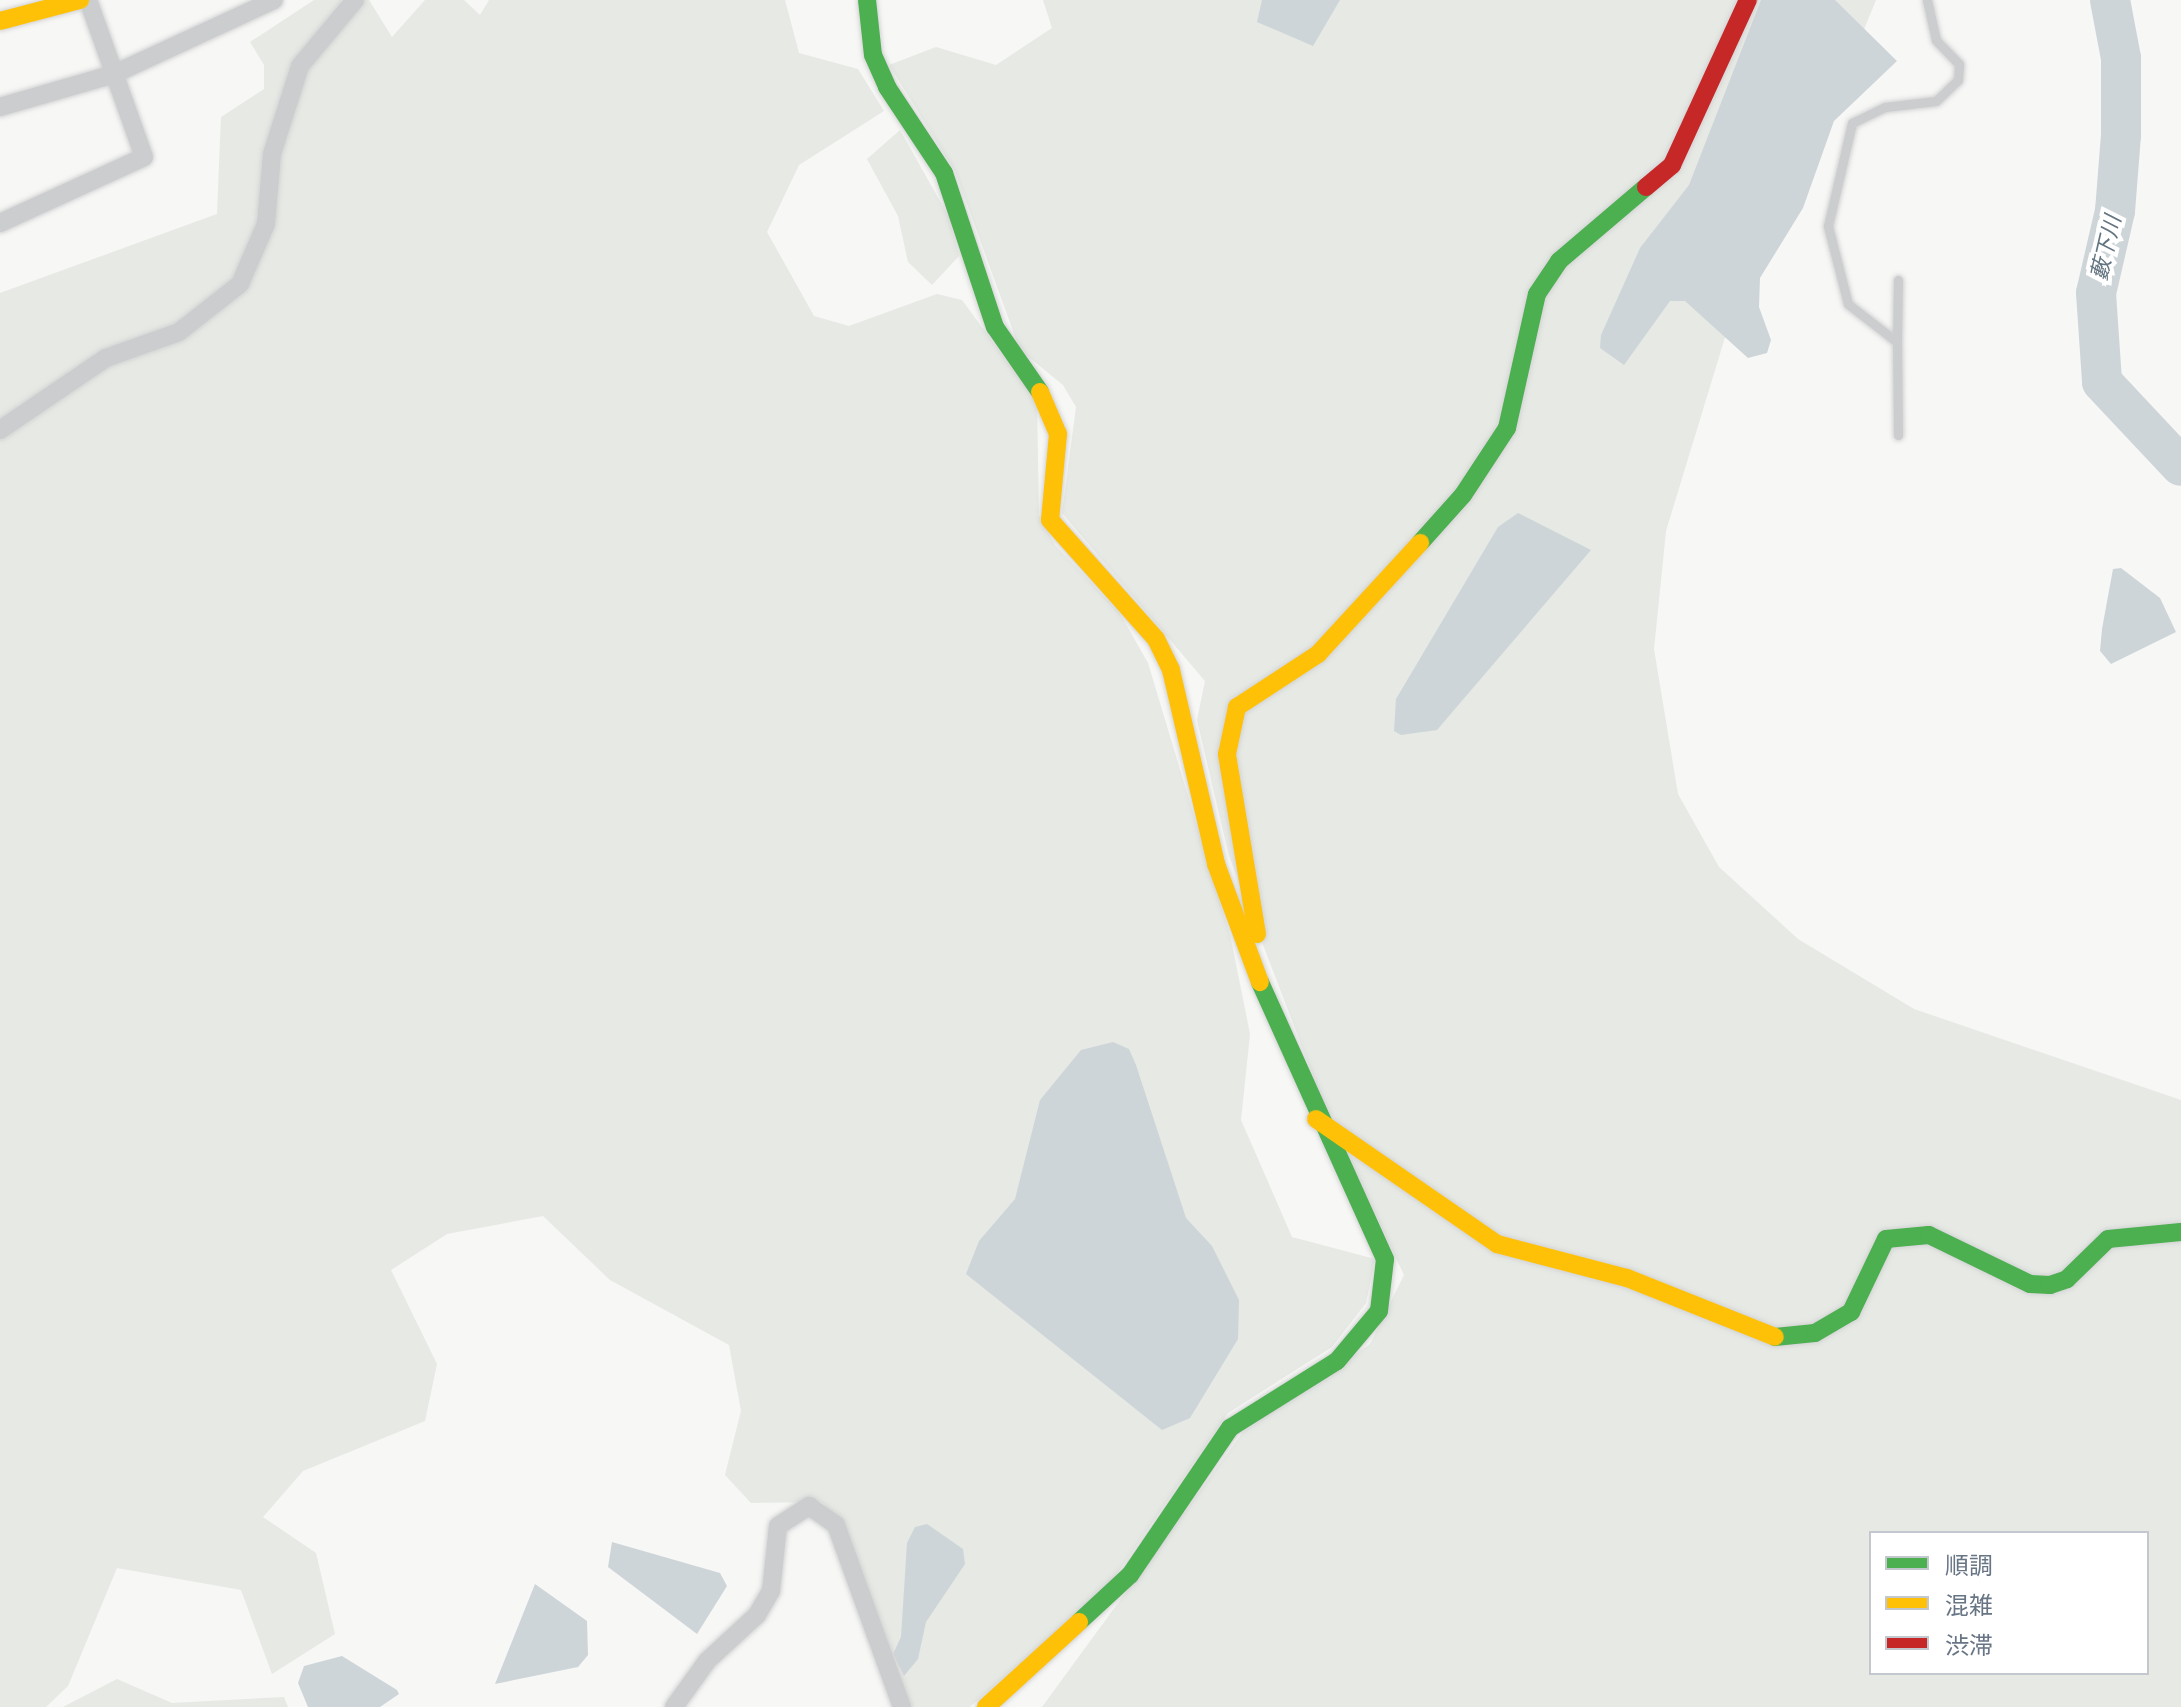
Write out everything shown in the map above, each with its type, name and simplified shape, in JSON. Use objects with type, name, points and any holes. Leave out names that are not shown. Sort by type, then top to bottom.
[{"type":"street","points":[[0,21],[80,0]]},
{"type":"street","points":[[0,223],[144,157],[88,0]]},
{"type":"street","points":[[0,107],[114,74],[274,0]]},
{"type":"street","points":[[0,430],[106,358],[179,332],[240,284],[266,224],[272,154],[300,66],[355,0]]},
{"type":"street","points":[[867,0],[873,55],[887,87],[944,173],[995,327],[1048,403],[1058,434],[1050,520],[1156,639],[1171,670],[1216,864],[1251,961],[1316,1119],[1385,1259],[1379,1311],[1337,1361],[1230,1428],[1130,1575],[986,1707]]},
{"type":"street","points":[[1251,961],[1258,938],[1227,754],[1237,707],[1318,654],[1463,495],[1507,428],[1526,319],[1546,278],[1672,165],[1748,0]]},
{"type":"street","points":[[1316,1119],[1497,1244],[1627,1278],[1766,1338],[1815,1333],[1851,1312],[1886,1239],[1929,1235],[2030,1284],[2050,1285],[2067,1279],[2108,1239],[2181,1232]]},
{"type":"street","points":[[674,1707],[707,1661],[757,1615],[771,1591],[778,1526],[809,1506],[836,1525],[902,1707]]},
{"type":"lane","points":[[1897,342],[1848,304],[1828,226],[1852,123],[1885,107],[1936,101],[1958,80],[1959,64],[1936,40],[1927,0]]},
{"type":"lane","points":[[1898,280],[1898,435]]},
{"type":"shaded area","points":[[314,0],[369,0],[392,37],[425,0],[464,0],[480,15],[489,0],[785,0],[799,53],[858,69],[884,111],[799,165],[767,232],[814,316],[849,326],[937,294],[962,300],[1037,402],[1039,515],[1055,545],[1119,612],[1148,663],[1231,939],[1250,1034],[1241,1120],[1292,1237],[1375,1259],[1366,1303],[1332,1347],[1228,1413],[1109,1585],[970,1707],[911,1707],[842,1524],[822,1502],[751,1503],[725,1475],[741,1411],[729,1345],[610,1280],[543,1216],[447,1234],[391,1270],[437,1364],[425,1421],[303,1471],[263,1517],[316,1553],[335,1634],[272,1674],[241,1590],[117,1568],[68,1686],[46,1707],[0,1707],[0,293],[217,214],[221,117],[264,89],[264,65],[250,42]]},
{"type":"shaded area","points":[[1043,0],[1876,0],[1820,137],[1744,275],[1666,531],[1654,649],[1678,794],[1719,867],[1798,939],[1914,1009],[2181,1100],[2181,1707],[1042,1707],[1243,1432],[1370,1344],[1404,1275],[1327,1112],[1229,856],[1197,720],[1205,681],[1062,513],[1076,407],[1063,385],[1020,350],[955,171],[889,65],[936,47],[996,65],[1052,28]]},
{"type":"shaded area","points":[[1262,0],[1340,0],[1313,46],[1257,22]]},
{"type":"shaded area","points":[[1761,0],[1835,0],[1897,61],[1834,121],[1803,208],[1760,278],[1759,307],[1771,340],[1767,353],[1748,358],[1685,301],[1670,301],[1624,365],[1600,348],[1601,335],[1640,248],[1689,185]]},
{"type":"shaded area","points":[[900,130],[949,217],[959,256],[932,285],[908,262],[898,216],[867,159]]},
{"type":"shaded area","points":[[1518,513],[1591,550],[1437,730],[1401,735],[1394,731],[1396,699],[1498,527]]},
{"type":"shaded area","points":[[2121,568],[2160,598],[2176,632],[2111,664],[2100,651],[2102,629],[2113,569]]},
{"type":"shaded area","points":[[1113,1042],[1129,1049],[1136,1065],[1186,1218],[1212,1246],[1239,1300],[1238,1339],[1190,1418],[1162,1430],[966,1274],[979,1241],[1015,1199],[1040,1100],[1081,1050]]},
{"type":"shaded area","points":[[927,1524],[963,1549],[965,1564],[926,1622],[918,1659],[904,1676],[893,1654],[901,1637],[907,1543],[915,1527]]},
{"type":"shaded area","points":[[612,1542],[720,1573],[727,1586],[697,1634],[608,1567]]},
{"type":"shaded area","points":[[535,1584],[587,1621],[588,1655],[578,1667],[495,1684]]},
{"type":"shaded area","points":[[342,1656],[399,1694],[380,1707],[308,1707],[298,1683],[304,1666]]},
{"type":"shaded area","points":[[117,1679],[172,1703],[284,1697],[288,1707],[63,1707]]},
{"type":"waterway","name":"藪下川","points":[[2110,0],[2121,58],[2121,135],[2115,211],[2096,293],[2102,382],[2181,466]]},
{"type":"traffic: fast","points":[[867,0],[873,55],[887,87],[944,173],[995,327],[1040,392]]},
{"type":"traffic: fast","points":[[1420,543],[1463,495],[1507,428],[1537,294],[1559,261],[1646,187]]},
{"type":"traffic: fast","points":[[1079,1622],[1130,1575],[1230,1428],[1337,1361],[1379,1311],[1385,1259],[1260,982]]},
{"type":"traffic: fast","points":[[1775,1337],[1815,1333],[1851,1312],[1886,1239],[1929,1235],[2030,1284],[2050,1285],[2067,1279],[2108,1239],[2181,1232]]},
{"type":"traffic: slow","points":[[0,21],[80,0]]},
{"type":"traffic: slow","points":[[1040,392],[1058,434],[1050,520],[1156,639],[1171,670],[1216,864],[1260,982]]},
{"type":"traffic: slow","points":[[1257,934],[1227,754],[1237,707],[1318,654],[1420,543]]},
{"type":"traffic: slow","points":[[1316,1119],[1497,1244],[1627,1278],[1775,1337]]},
{"type":"traffic: slow","points":[[986,1707],[1079,1622]]},
{"type":"traffic: jam","points":[[1646,187],[1672,165],[1748,0]]}]
